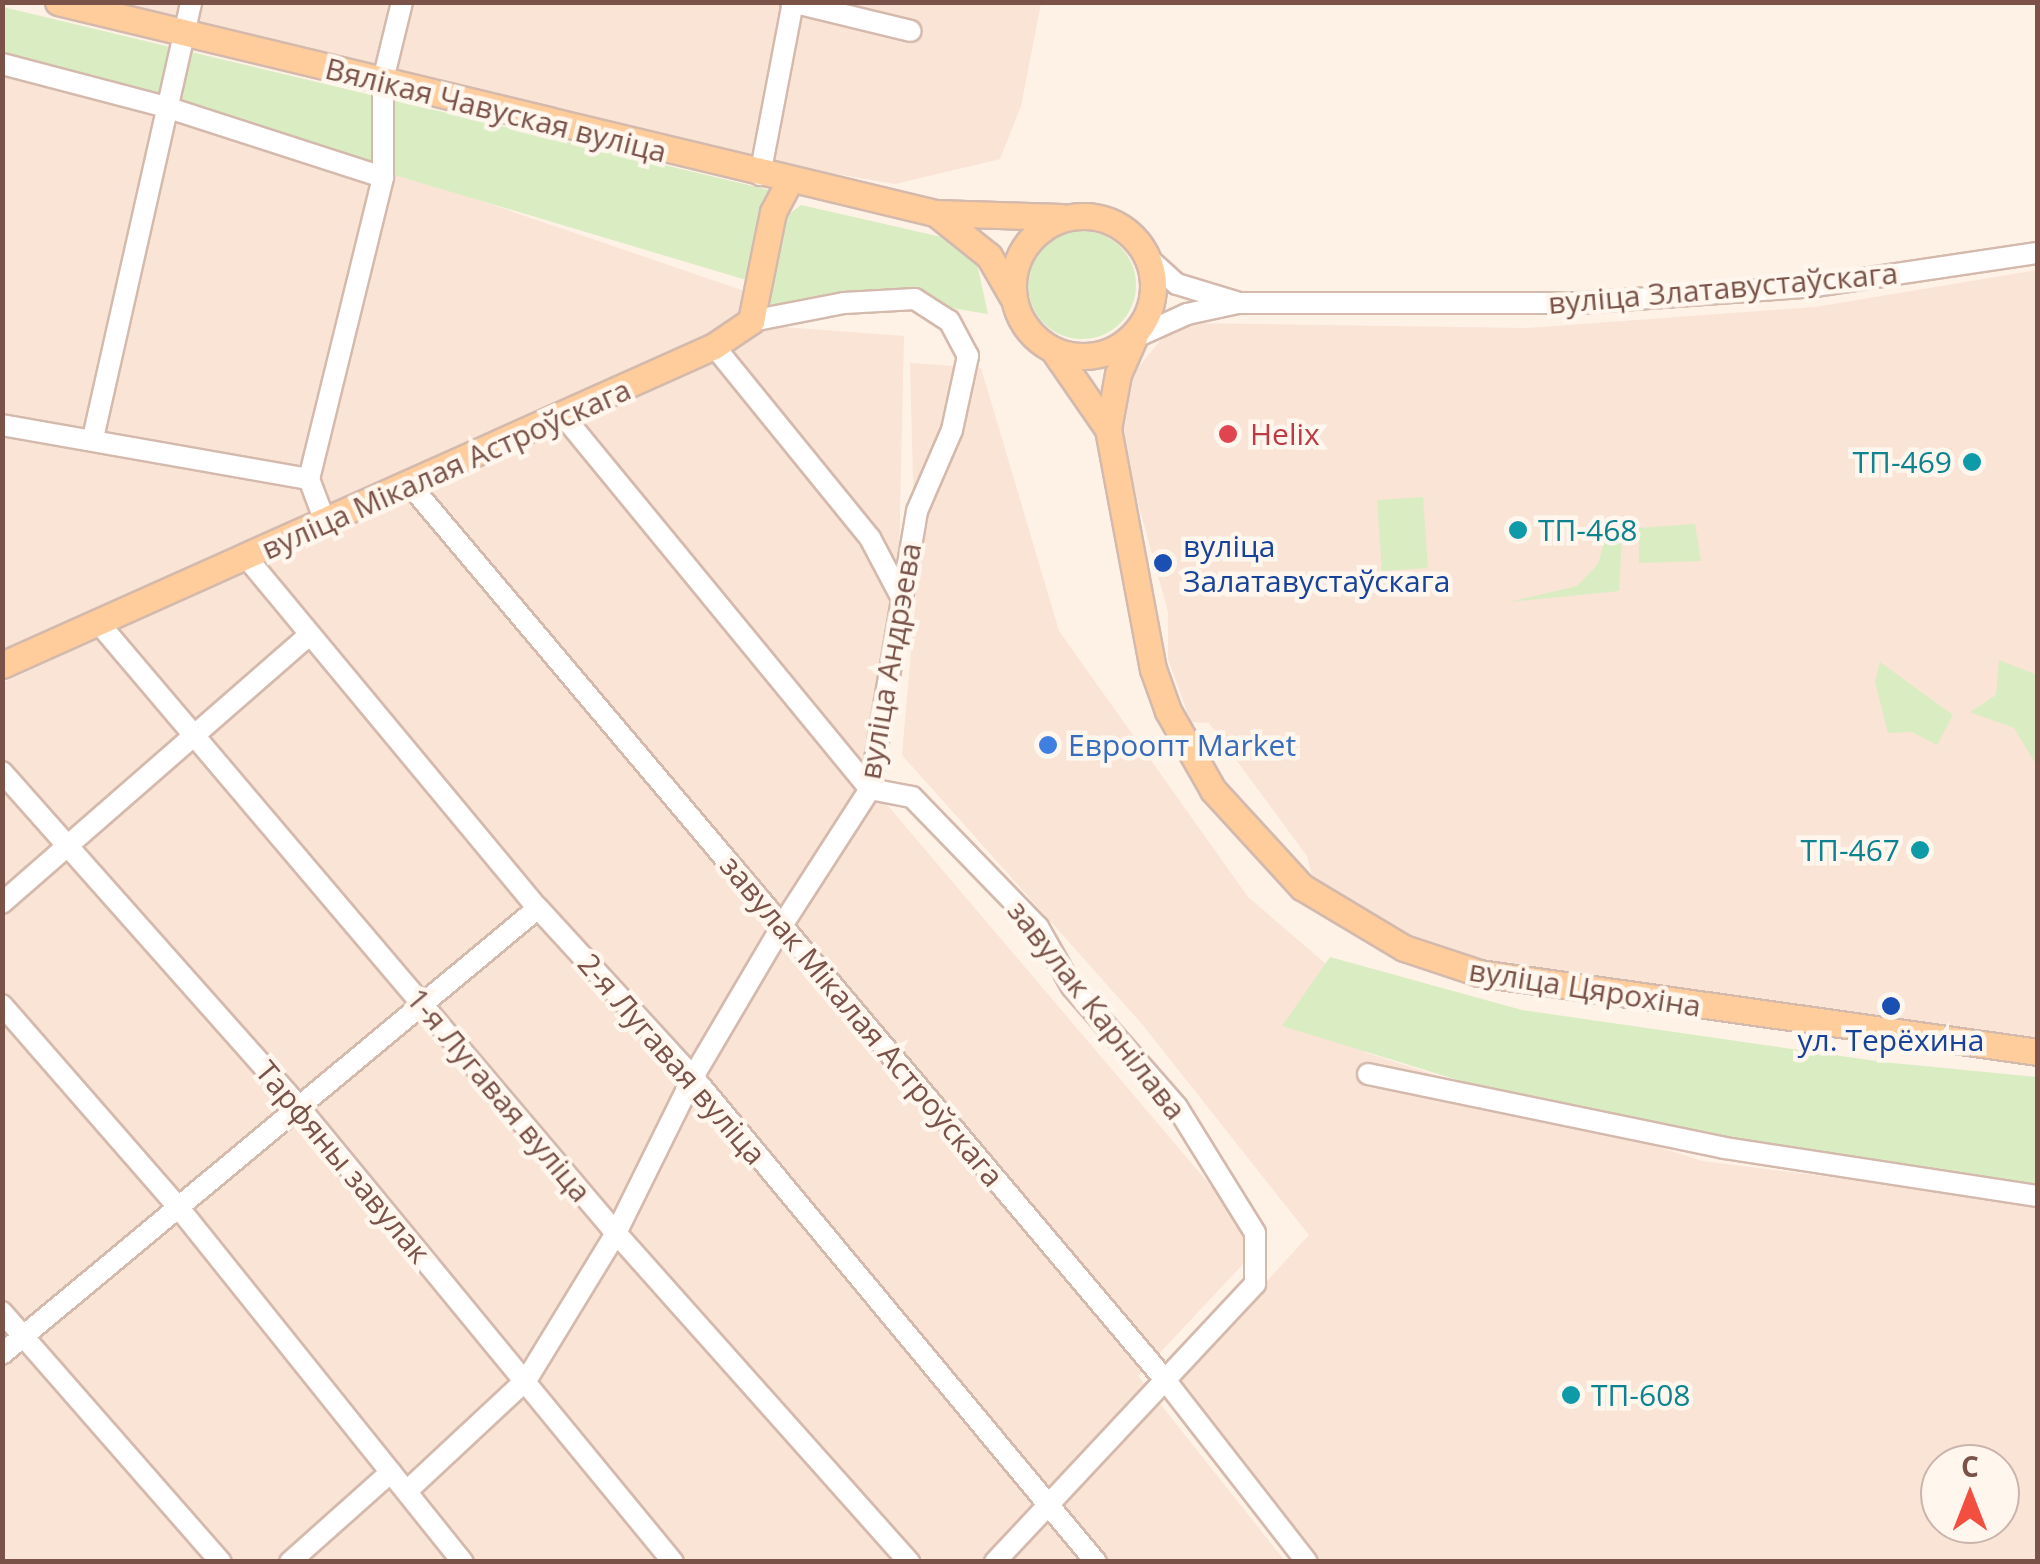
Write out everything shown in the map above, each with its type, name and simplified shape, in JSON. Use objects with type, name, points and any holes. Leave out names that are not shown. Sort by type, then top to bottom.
[{"type":"main road","name":"Вялікая Чавуская вуліца","points":[[58,2],[789,182],[935,213],[1008,220],[1061,217]]},
{"type":"main road","points":[[750,321],[773,212],[789,182]]},
{"type":"main road","name":"Вялікая Чавуская вуліца","points":[[935,213],[980,246],[1012,296]]},
{"type":"main road","points":[[1061,217],[1104,217],[1139,243],[1150,260],[1151,292],[1134,338],[1098,356],[1054,351],[1022,320],[1012,296],[1027,245],[1061,217]]},
{"type":"main road","name":"вуліца Мікалая Астроўскага","points":[[2,664],[564,418],[714,346],[750,321]]},
{"type":"main road","name":"вуліца Цярохіна","points":[[1134,338],[1118,374],[1108,429],[1154,669],[1168,712],[1213,790],[1257,845],[1338,913],[1404,948],[1512,980],[2038,1052]]},
{"type":"main road","name":"вуліца Цярохіна","points":[[1054,351],[1108,429]]},
{"type":"street","points":[[93,438],[191,2]]},
{"type":"street","points":[[326,524],[310,479],[382,177],[382,80],[402,2]]},
{"type":"street","points":[[760,175],[792,3],[910,31]]},
{"type":"street","points":[[2,64],[166,107],[382,177]]},
{"type":"street","name":"вуліца Златавустаўскага","points":[[1238,303],[1579,303],[1816,286],[2038,253]]},
{"type":"street","points":[[1150,260],[1177,284],[1238,303]]},
{"type":"street","name":"вуліца Андрэева","points":[[407,1491],[526,1379],[616,1233],[693,1077],[782,924],[870,790],[899,593],[916,512],[952,430],[968,356],[949,322],[915,299],[844,303],[750,321]]},
{"type":"street","points":[[1134,338],[1187,314],[1238,303]]},
{"type":"street","points":[[714,346],[870,538],[899,593]]},
{"type":"street","points":[[564,418],[870,790]]},
{"type":"street","points":[[2,425],[310,479]]},
{"type":"street","name":"завулак Мікалая Астроўскага","points":[[412,486],[782,924],[832,991],[1166,1381],[1306,1562]]},
{"type":"street","name":"2-я Лугавая вуліца","points":[[247,558],[308,637],[538,908],[693,1077],[1096,1562]]},
{"type":"street","name":"1-я Лугавая вуліца","points":[[96,621],[616,1233],[909,1562]]},
{"type":"street","points":[[2,903],[191,734],[308,637]]},
{"type":"street","name":"Тарфяны завулак","points":[[2,772],[299,1107],[673,1562]]},
{"type":"street","name":"завулак Карнілава","points":[[870,790],[912,798],[1038,927],[1072,987],[1177,1107],[1255,1233],[1255,1284],[1166,1381]]},
{"type":"street","points":[[2,1354],[538,908]]},
{"type":"street","points":[[2,1005],[179,1208],[464,1562]]},
{"type":"street","points":[[1368,1074],[1724,1148],[2038,1196]]},
{"type":"street","points":[[2,1312],[221,1562]]},
{"type":"street","points":[[995,1562],[1166,1381]]},
{"type":"street","points":[[290,1562],[392,1472]]},
{"type":"shaded area","points":[[85,3],[1041,3],[1021,106],[1000,159],[895,184],[749,159]]},
{"type":"shaded area","points":[[3,73],[373,164],[768,299],[706,344],[392,486],[3,649]]},
{"type":"shaded area","points":[[2037,270],[2037,1041],[1548,974],[1455,952],[1374,920],[1313,880],[1307,856],[1209,723],[1191,722],[1168,659],[1168,612],[1129,470],[1120,403],[1128,380],[1159,342],[1187,323],[1528,328],[1815,307]]},
{"type":"shaded area","points":[[769,326],[904,336],[899,557],[866,780],[1261,1245],[1138,1376],[1285,1561],[3,1561],[2,683],[711,359]]},
{"type":"shaded area","points":[[910,363],[981,368],[1059,631],[1248,897],[1347,982],[1364,1052],[1702,1161],[2037,1203],[2037,1561],[1321,1561],[1173,1384],[1309,1235],[1142,1024],[902,755],[916,596]]},
{"type":"green space","points":[[3,7],[769,190],[753,282],[3,58]]},
{"type":"green space","points":[[801,205],[946,238],[977,264],[988,314],[926,304],[770,308],[766,292],[784,218]]},
{"type":"green space","points":[[1082,231],[1103,235],[1120,247],[1132,264],[1136,285],[1132,306],[1120,323],[1103,335],[1082,339],[1061,335],[1044,323],[1032,306],[1028,285],[1032,264],[1044,247],[1061,235]]},
{"type":"green space","points":[[1423,497],[1428,568],[1382,571],[1377,500]]},
{"type":"green space","points":[[1695,524],[1701,561],[1639,563],[1639,528]]},
{"type":"green space","points":[[1606,535],[1622,536],[1619,591],[1509,602],[1577,586],[1598,564]]},
{"type":"green space","points":[[1999,660],[2037,675],[2037,766],[2014,728],[1970,712],[1996,695]]},
{"type":"green space","points":[[1880,662],[1953,715],[1937,745],[1912,732],[1888,733],[1875,682]]},
{"type":"green space","points":[[1330,957],[1522,1010],[1883,1062],[2037,1077],[2037,1189],[1671,1129],[1471,1084],[1282,1026]]},
{"type":"place","name":"Helix","points":[[1228,434]]},
{"type":"place","name":"ТП-469","points":[[1972,462]]},
{"type":"place","name":"ТП-468","points":[[1518,530]]},
{"type":"place","name":"вуліца Залатавустаўскага","points":[[1163,563]]},
{"type":"place","name":"Евроопт Market","points":[[1048,745]]},
{"type":"place","name":"ТП-467","points":[[1920,850]]},
{"type":"place","name":"ул. Терёхина","points":[[1891,1006]]},
{"type":"place","name":"ТП-608","points":[[1571,1395]]}]
